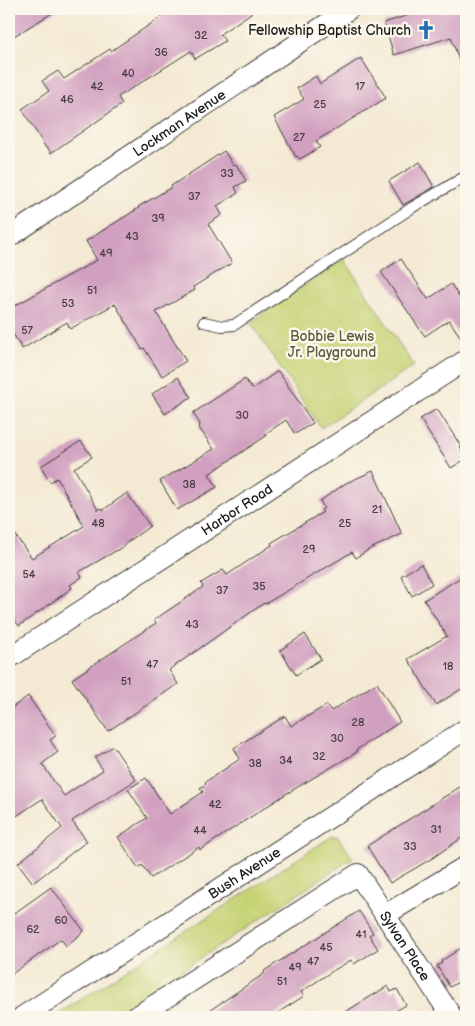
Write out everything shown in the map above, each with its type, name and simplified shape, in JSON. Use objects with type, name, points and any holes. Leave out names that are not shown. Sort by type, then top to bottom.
[{"type":"street","name":"Lockman Avenue","points":[[9,237],[349,9]]},
{"type":"street","name":"Harbor Road","points":[[9,658],[466,360]]},
{"type":"street","name":"Bush Avenue","points":[[22,1017],[466,729]]},
{"type":"street","points":[[385,915],[466,866]]},
{"type":"street","name":"Sylvan Place","points":[[136,1017],[358,874],[452,1017]]},
{"type":"lane","points":[[204,322],[222,326],[234,325],[414,207],[466,176]]},
{"type":"green space","name":"Bobbie Lewis Jr. Playground","points":[[344,259],[414,366],[321,428],[250,322]]},
{"type":"green space","points":[[337,836],[353,858],[111,1017],[54,1017],[331,837]]},
{"type":"building","points":[[9,9],[59,9],[9,39]]},
{"type":"building","points":[[161,9],[257,9],[220,34],[225,41],[195,59],[191,51],[118,97],[122,104],[51,153],[22,109],[49,91],[42,81],[58,71],[64,79],[110,49],[111,51],[164,15]]},
{"type":"building","name":"Fellowship Baptist Church","points":[[427,9],[466,9],[466,71],[463,72],[451,37],[394,55],[384,23]]},
{"type":"building","points":[[361,58],[386,98],[316,141],[320,147],[300,159],[296,157],[274,117],[304,99],[297,88],[316,76],[320,84]]},
{"type":"building","points":[[224,151],[233,165],[236,164],[246,181],[235,187],[238,193],[217,206],[222,215],[208,224],[232,263],[193,287],[195,290],[156,312],[186,361],[162,376],[144,348],[142,349],[115,304],[70,329],[67,322],[22,349],[9,327],[9,309],[97,260],[86,241],[172,187]]},
{"type":"building","points":[[420,162],[434,187],[403,205],[389,181]]},
{"type":"building","points":[[401,259],[428,299],[451,284],[466,308],[466,345],[449,320],[425,336],[381,272]]},
{"type":"building","points":[[278,371],[313,423],[295,434],[286,420],[265,434],[266,436],[209,474],[217,487],[177,510],[160,481],[214,449],[199,428],[200,424],[193,413],[245,379],[252,389]]},
{"type":"building","points":[[178,377],[191,397],[165,414],[152,394]]},
{"type":"building","points":[[437,409],[460,445],[464,460],[451,468],[420,419]]},
{"type":"building","points":[[81,441],[92,457],[74,468],[98,510],[102,508],[103,510],[127,493],[150,526],[126,545],[79,572],[82,577],[70,585],[72,588],[19,626],[9,612],[9,527],[32,558],[84,526],[57,478],[50,482],[41,466]]},
{"type":"building","points":[[373,471],[402,534],[368,550],[356,558],[352,552],[264,603],[169,670],[178,684],[108,731],[72,679],[156,623],[154,620],[203,587],[201,583],[223,570],[227,575],[272,545],[271,543],[323,512],[321,510],[324,508],[320,501],[346,483]]},
{"type":"building","points":[[421,564],[432,584],[412,596],[401,576]]},
{"type":"building","points":[[466,574],[466,686],[436,705],[408,659],[447,636],[424,600]]},
{"type":"building","points":[[305,634],[321,659],[296,675],[280,650]]},
{"type":"building","points":[[377,683],[400,722],[356,750],[357,752],[286,794],[200,850],[199,847],[151,878],[142,865],[138,868],[118,837],[147,818],[128,789],[146,778],[170,814],[203,792],[200,788],[206,784],[205,782],[240,759],[234,748],[285,716],[291,726],[327,705],[331,711]]},
{"type":"building","points":[[28,696],[56,736],[50,740],[58,752],[42,764],[64,796],[103,770],[95,758],[113,746],[136,780],[72,821],[87,841],[33,883],[18,863],[62,828],[42,799],[9,821],[9,710]]},
{"type":"building","points":[[466,783],[466,835],[431,859],[390,883],[367,846]]},
{"type":"building","points":[[51,887],[84,931],[66,946],[61,939],[9,976],[9,917]]},
{"type":"building","points":[[359,911],[373,933],[369,935],[378,949],[354,964],[351,960],[331,972],[301,992],[304,996],[271,1017],[200,1017],[265,973],[264,971]]},
{"type":"building","points":[[466,945],[466,977],[450,987],[437,966],[442,963],[441,961]]},
{"type":"building","points":[[388,986],[391,992],[397,989],[406,1005],[386,1017],[337,1017]]},
{"type":"place","name":"Fellowship Baptist Church","points":[[426,30]]}]
